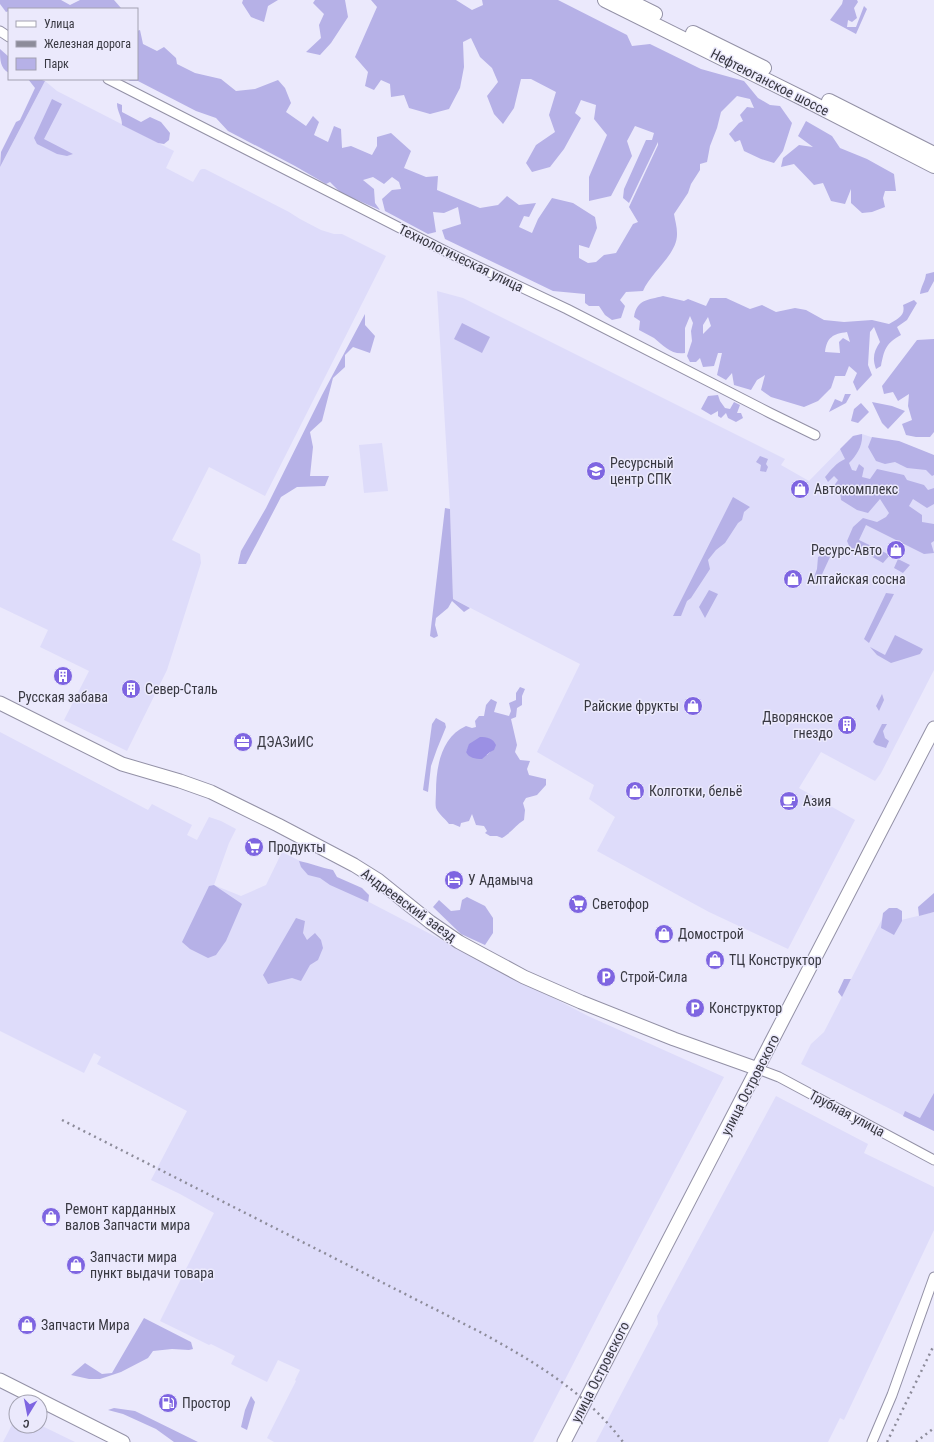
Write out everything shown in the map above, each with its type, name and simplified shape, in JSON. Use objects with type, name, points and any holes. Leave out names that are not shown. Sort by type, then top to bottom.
[{"type":"main road","name":"Нефтеюганское шоссе","points":[[605,0],[934,166]]},
{"type":"main road","name":"Нефтеюганское шоссе","points":[[627,0],[934,154]]},
{"type":"main road","name":"Андреевский заезд","points":[[0,702],[122,764],[180,781],[210,792],[354,865],[378,880],[430,922],[459,942],[524,977],[581,1002],[674,1039],[758,1069]]},
{"type":"main road","name":"улица Островского","points":[[564,1442],[934,728]]},
{"type":"main road","points":[[0,1380],[123,1442]]},
{"type":"street","name":"Технологическая улица","points":[[110,80],[440,249],[574,312],[770,413],[815,434]]},
{"type":"street","name":"Трубная улица","points":[[758,1069],[779,1077],[934,1160]]},
{"type":"street","points":[[872,1442],[892,1395],[934,1277]]},
{"type":"shaded area","points":[[45,81],[57,91],[174,151],[166,168],[193,182],[200,170],[205,169],[321,230],[334,234],[342,234],[386,256],[265,496],[209,467],[172,540],[200,554],[201,563],[167,670],[127,751],[64,720],[89,671],[40,647],[48,630],[0,607],[0,167]]},
{"type":"shaded area","points":[[437,291],[463,298],[785,459],[781,465],[809,481],[853,436],[862,434],[934,458],[934,670],[881,773],[875,781],[821,752],[799,788],[855,820],[788,949],[709,912],[597,851],[615,817],[589,799],[594,785],[537,752],[580,664],[453,599],[450,509]]},
{"type":"shaded area","points":[[382,443],[388,491],[364,493],[359,445]]},
{"type":"shaded area","points":[[0,732],[148,810],[152,804],[192,825],[187,835],[197,840],[209,817],[221,821],[236,829],[229,843],[214,885],[241,896],[266,885],[282,852],[369,895],[369,902],[588,1016],[724,1077],[533,1442],[274,1442],[267,1438],[296,1381],[295,1380],[300,1370],[278,1360],[267,1382],[231,1364],[235,1356],[160,1321],[214,1213],[151,1180],[187,1111],[97,1064],[101,1057],[94,1053],[84,1073],[0,1031]]},
{"type":"shaded area","points":[[480,737],[490,738],[496,745],[494,750],[482,759],[472,758],[466,752],[469,744]]},
{"type":"shaded area","points":[[934,912],[934,1131],[801,1064],[811,1044],[824,1032],[883,917],[893,922]]},
{"type":"shaded area","points":[[776,1096],[868,1144],[864,1153],[934,1187],[934,1230],[844,1420],[840,1418],[828,1442],[596,1442],[658,1324],[657,1316]]},
{"type":"shaded area","points":[[48,1429],[75,1442],[3,1442],[8,1432],[8,1434],[48,1434]]},
{"type":"green space","points":[[0,0],[61,0],[70,5],[80,0],[114,0],[121,8],[8,8],[8,11],[6,12],[0,4]]},
{"type":"green space","points":[[243,0],[278,0],[268,6],[264,22],[251,17],[242,3]]},
{"type":"green space","points":[[315,0],[345,0],[348,17],[331,43],[320,55],[306,52],[321,38],[319,25],[324,14],[313,3]]},
{"type":"green space","points":[[371,0],[456,0],[472,10],[483,5],[482,0],[558,0],[627,35],[632,46],[650,44],[701,69],[744,81],[758,98],[770,105],[780,106],[792,123],[783,151],[774,163],[744,151],[740,140],[735,142],[729,134],[739,123],[743,121],[740,115],[747,107],[754,108],[750,99],[737,96],[721,112],[710,146],[707,162],[700,164],[700,170],[691,184],[688,193],[674,214],[677,233],[676,241],[669,256],[643,291],[626,292],[620,300],[625,306],[621,318],[612,320],[605,315],[599,306],[589,306],[585,303],[585,294],[553,291],[445,239],[442,230],[461,224],[458,207],[444,213],[433,212],[436,232],[428,234],[385,211],[382,199],[392,190],[401,189],[399,182],[392,177],[384,184],[373,177],[363,180],[374,189],[375,203],[380,210],[341,193],[330,182],[326,184],[228,131],[216,118],[196,111],[138,81],[128,80],[138,80],[138,31],[140,30],[143,44],[157,51],[164,47],[176,58],[177,64],[195,73],[221,79],[236,91],[255,89],[278,80],[285,88],[291,103],[286,112],[306,126],[313,116],[319,122],[314,135],[328,142],[334,126],[341,129],[342,148],[351,146],[372,155],[377,146],[377,137],[391,133],[411,151],[404,168],[426,177],[438,176],[437,190],[480,208],[498,205],[507,196],[519,205],[536,203],[529,217],[524,216],[519,227],[532,233],[538,219],[552,198],[573,203],[595,217],[597,228],[589,248],[579,245],[579,258],[588,263],[596,262],[604,255],[616,253],[633,224],[638,222],[629,207],[658,145],[658,142],[629,203],[623,198],[624,189],[646,140],[652,140],[654,133],[635,126],[627,141],[632,156],[611,196],[589,201],[589,177],[607,135],[594,119],[596,105],[581,100],[575,113],[581,118],[564,149],[550,167],[532,172],[526,163],[536,145],[555,132],[549,115],[556,92],[531,79],[521,79],[514,108],[503,124],[494,114],[487,96],[498,82],[492,68],[480,57],[471,38],[463,42],[464,67],[460,88],[449,109],[430,114],[409,108],[404,95],[391,97],[390,84],[381,80],[374,90],[365,86],[368,72],[355,57],[377,7]]},
{"type":"green space","points":[[843,0],[857,0],[858,2],[854,8],[857,18],[852,22],[848,20],[847,27],[856,27],[864,6],[867,9],[856,34],[830,20],[842,4]]},
{"type":"green space","points":[[0,49],[8,56],[8,72],[4,69],[0,57]]},
{"type":"green space","points":[[29,80],[45,81],[0,167],[1,152],[16,122],[20,120],[35,88]]},
{"type":"green space","points":[[52,99],[62,104],[44,139],[73,154],[67,156],[57,154],[37,144],[34,138]]},
{"type":"green space","points":[[117,103],[122,105],[122,112],[141,122],[150,117],[161,122],[170,133],[169,140],[164,144],[158,143],[122,125]]},
{"type":"green space","points":[[806,121],[832,136],[840,148],[867,159],[894,174],[896,191],[885,191],[883,198],[885,207],[872,212],[862,213],[851,203],[851,189],[845,204],[831,201],[823,183],[814,185],[794,164],[781,167],[783,158],[799,145],[813,147],[798,136]]},
{"type":"green space","points":[[934,272],[934,281],[928,292],[920,294],[926,274]]},
{"type":"green space","points":[[663,296],[684,301],[688,299],[706,306],[710,298],[726,298],[750,309],[762,305],[776,312],[795,308],[806,310],[824,320],[844,322],[872,320],[889,324],[902,315],[904,309],[903,305],[914,300],[917,303],[907,320],[897,327],[901,335],[892,341],[886,348],[881,366],[876,369],[874,355],[880,342],[874,327],[870,332],[868,365],[872,375],[857,391],[853,382],[857,373],[849,366],[845,376],[835,376],[831,388],[818,401],[804,407],[771,397],[761,390],[765,375],[757,380],[751,390],[734,385],[732,373],[726,380],[717,375],[722,353],[718,353],[714,366],[703,367],[700,358],[696,362],[690,362],[687,356],[692,341],[691,331],[693,323],[690,316],[685,328],[685,353],[676,353],[672,351],[654,338],[639,330],[640,321],[634,317],[635,311],[644,301]],"holes":[[[708,317],[711,326],[703,334],[703,325]],[[847,332],[850,342],[843,338],[839,342],[840,353],[825,352],[827,343],[834,335]]]},
{"type":"green space","points":[[365,314],[365,325],[375,336],[370,353],[353,347],[345,355],[345,367],[333,378],[322,421],[310,432],[313,447],[310,476],[329,476],[325,486],[297,487],[281,497],[246,564],[238,564],[241,551],[266,508],[322,395]]},
{"type":"green space","points":[[462,323],[490,337],[482,353],[454,339]]},
{"type":"green space","points":[[934,339],[934,432],[930,437],[906,435],[902,424],[912,420],[908,406],[909,394],[898,401],[893,392],[884,394],[882,386],[917,340]]},
{"type":"green space","points":[[845,394],[851,394],[846,403],[829,412],[835,399],[842,402]]},
{"type":"green space","points":[[718,395],[725,408],[730,409],[734,402],[740,405],[737,413],[741,413],[743,418],[736,422],[728,418],[726,413],[721,418],[718,416],[718,411],[711,415],[701,409],[708,396]]},
{"type":"green space","points":[[872,402],[892,406],[905,411],[888,429],[882,423]]},
{"type":"green space","points":[[861,403],[869,412],[858,423],[851,421],[854,409]]},
{"type":"green space","points":[[862,434],[862,442],[859,450],[849,463],[852,470],[856,471],[859,464],[864,468],[862,477],[870,479],[877,469],[904,475],[907,480],[924,485],[928,490],[934,488],[934,504],[927,508],[913,499],[909,506],[922,515],[922,522],[934,524],[934,541],[931,543],[934,553],[924,554],[866,525],[859,540],[890,555],[883,563],[862,551],[857,552],[850,548],[847,541],[853,527],[863,518],[877,522],[886,517],[889,513],[880,499],[868,513],[857,510],[841,500],[840,492],[831,490],[838,480],[834,476],[828,482],[825,477],[836,465],[845,459],[840,449],[853,436]]},
{"type":"green space","points":[[872,437],[899,441],[934,455],[934,475],[932,476],[926,470],[907,468],[895,462],[885,464],[876,461],[868,447]]},
{"type":"green space","points":[[760,456],[768,459],[766,464],[768,467],[766,472],[760,471],[761,465],[756,462]]},
{"type":"green space","points":[[733,497],[750,507],[744,512],[742,520],[738,523],[725,543],[716,550],[708,560],[710,569],[691,598],[687,601],[681,616],[673,616]]},
{"type":"green space","points":[[445,508],[450,509],[453,599],[470,608],[464,612],[452,601],[448,608],[436,618],[435,625],[438,636],[434,638],[430,636]]},
{"type":"green space","points":[[829,552],[830,557],[818,583],[813,580],[817,569],[818,557]]},
{"type":"green space","points":[[898,559],[910,565],[903,573],[894,568]]},
{"type":"green space","points":[[709,590],[718,594],[705,618],[699,607]]},
{"type":"green space","points":[[886,593],[894,594],[869,643],[864,639]]},
{"type":"green space","points":[[895,635],[923,649],[920,654],[891,663],[877,655],[870,647],[885,655]]},
{"type":"green space","points":[[520,687],[525,689],[522,696],[522,705],[517,708],[516,717],[511,719],[517,745],[515,752],[520,760],[530,761],[527,769],[529,775],[546,779],[546,785],[537,795],[526,798],[523,803],[525,810],[524,820],[502,838],[490,836],[485,833],[487,831],[484,826],[476,825],[472,814],[469,821],[461,823],[460,827],[449,824],[440,815],[436,808],[437,773],[446,745],[451,737],[466,726],[472,728],[476,727],[475,721],[479,716],[484,716],[486,705],[491,699],[497,702],[494,712],[509,716],[511,711],[509,703],[516,700],[516,693]],"holes":[[[468,748],[490,752],[487,755],[466,752]]]},
{"type":"green space","points":[[882,694],[884,700],[879,711],[876,706]]},
{"type":"green space","points":[[436,718],[445,723],[446,727],[431,766],[428,792],[423,790],[432,724]]},
{"type":"green space","points":[[882,724],[887,724],[883,731],[885,738],[889,741],[886,748],[876,745],[873,742]]},
{"type":"green space","points":[[299,861],[333,870],[337,877],[362,888],[369,895],[368,902],[330,885],[320,878],[308,875],[301,867]]},
{"type":"green space","points":[[214,885],[242,904],[226,941],[216,955],[208,958],[190,949],[182,942],[209,886]]},
{"type":"green space","points":[[934,893],[934,912],[919,916],[918,907]]},
{"type":"green space","points":[[467,897],[485,906],[493,918],[493,933],[485,945],[461,934],[433,907],[439,900],[451,911],[460,910],[462,900]]},
{"type":"green space","points":[[889,908],[897,908],[902,911],[902,921],[894,935],[881,928],[883,913]]},
{"type":"green space","points":[[296,918],[305,921],[303,933],[307,940],[315,933],[321,940],[323,948],[318,960],[310,965],[301,981],[292,978],[268,984],[263,975]]},
{"type":"green space","points":[[844,979],[851,979],[842,997],[838,992]]},
{"type":"green space","points":[[934,1093],[934,1131],[903,1116],[905,1111],[920,1118]]},
{"type":"green space","points":[[144,1318],[191,1342],[193,1349],[153,1351],[148,1358],[121,1372],[100,1379],[89,1379],[71,1375],[85,1363],[102,1374],[112,1373]]},
{"type":"green space","points":[[251,1396],[255,1402],[247,1430],[241,1427],[245,1410]]},
{"type":"green space","points":[[114,1408],[135,1411],[198,1442],[174,1442],[156,1429],[123,1414],[108,1410]]},
{"type":"railway","points":[[62,1120],[480,1332],[520,1354],[558,1379],[575,1393],[608,1424],[623,1442]]},
{"type":"railway","points":[[887,1442],[934,1345]]},
{"type":"railway","points":[[916,1442],[934,1428]]},
{"type":"place","name":"Ресурсный центр СПК","points":[[596,471]]},
{"type":"place","name":"Автокомплекс","points":[[800,489]]},
{"type":"place","name":"Ресурс-Авто","points":[[896,550]]},
{"type":"place","name":"Алтайская сосна","points":[[793,579]]},
{"type":"place","name":"Русская забава","points":[[63,676]]},
{"type":"place","name":"Север-Сталь","points":[[131,689]]},
{"type":"place","name":"Райские фрукты","points":[[693,706]]},
{"type":"place","name":"Дворянское гнездо","points":[[847,725]]},
{"type":"place","name":"ДЭАЗиИС","points":[[243,742]]},
{"type":"place","name":"Колготки, бельё","points":[[635,791]]},
{"type":"place","name":"Азия","points":[[789,801]]},
{"type":"place","name":"Продукты","points":[[254,847]]},
{"type":"place","name":"У Адамыча","points":[[454,880]]},
{"type":"place","name":"Светофор","points":[[578,904]]},
{"type":"place","name":"Домострой","points":[[664,934]]},
{"type":"place","name":"ТЦ Конструктор","points":[[715,960]]},
{"type":"place","name":"Строй-Сила","points":[[606,977]]},
{"type":"place","name":"Конструктор","points":[[695,1008]]},
{"type":"place","name":"Ремонт карданных валов Запчасти мира","points":[[51,1217]]},
{"type":"place","name":"Запчасти мира пункт выдачи товара","points":[[76,1265]]},
{"type":"place","name":"Запчасти Мира","points":[[27,1325]]},
{"type":"place","name":"Простор","points":[[168,1403]]}]
